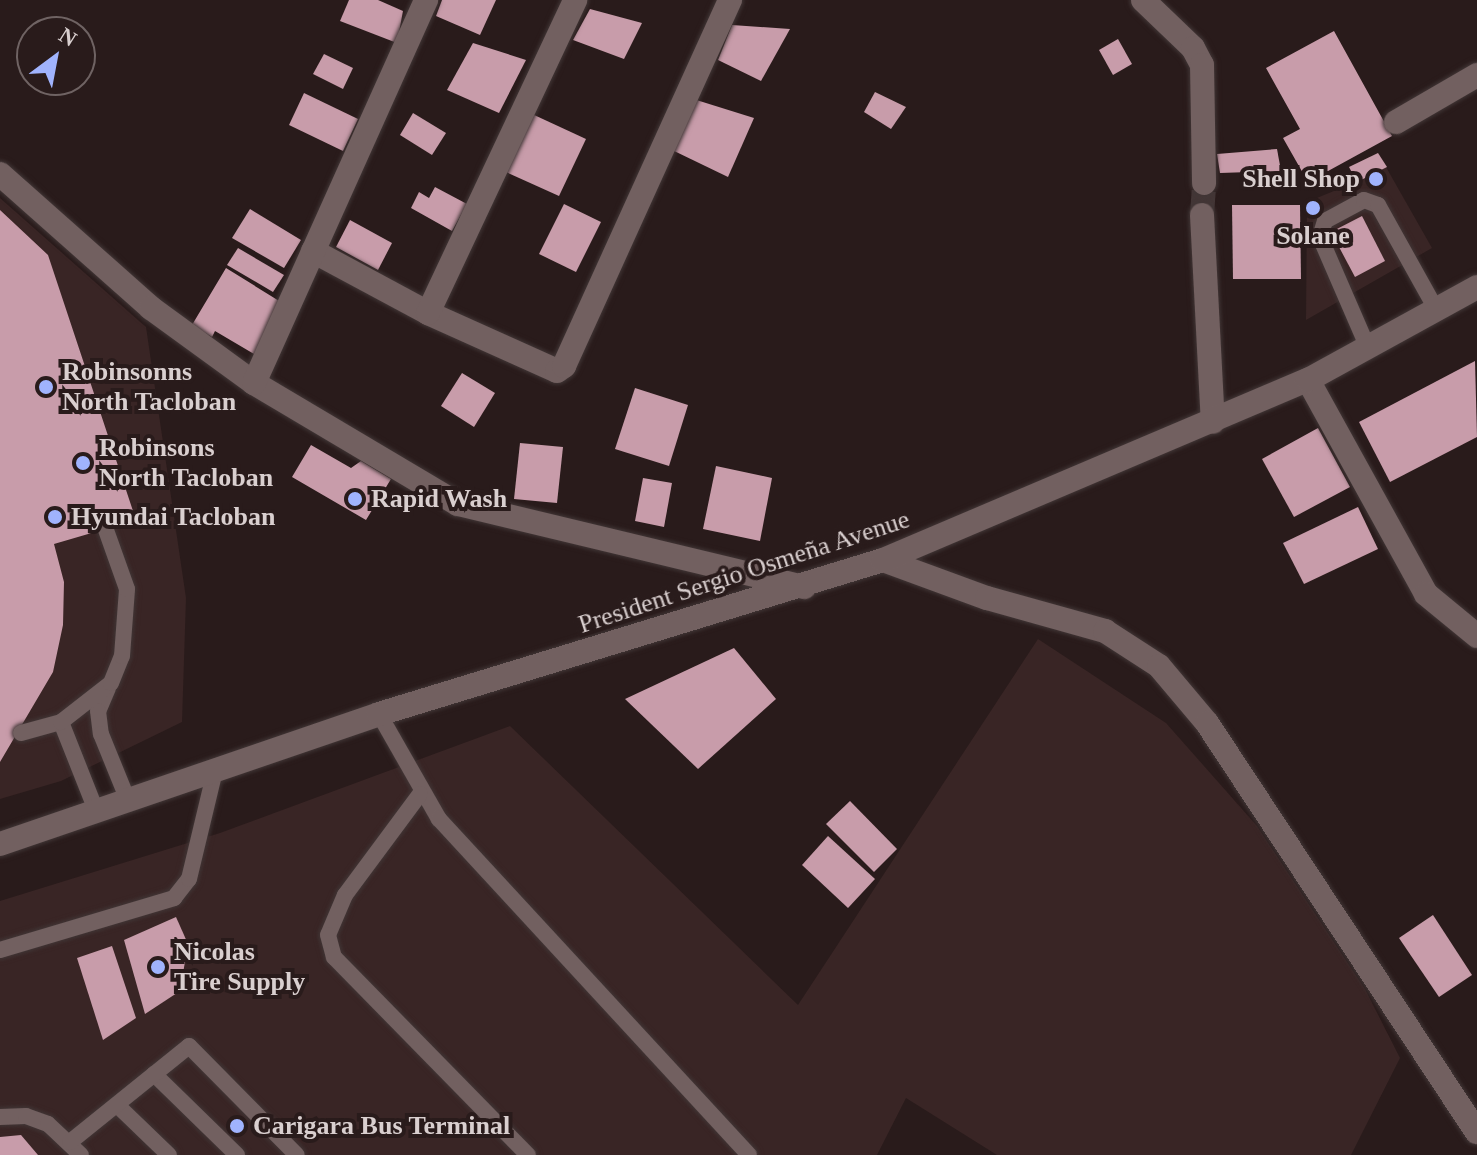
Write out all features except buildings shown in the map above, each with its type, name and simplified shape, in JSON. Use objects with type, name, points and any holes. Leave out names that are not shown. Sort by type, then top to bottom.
[{"type":"street","points":[[254,383],[426,0]]},
{"type":"street","points":[[428,313],[575,0]]},
{"type":"street","points":[[313,251],[428,313],[548,370],[564,366],[730,0]]},
{"type":"street","points":[[1143,0],[1193,48],[1202,65],[1204,183]]},
{"type":"street","points":[[1396,122],[1477,75]]},
{"type":"street","points":[[0,174],[151,308],[254,383],[458,504],[804,587]]},
{"type":"street","points":[[1202,215],[1213,422]]},
{"type":"street","name":"President Sergio Osmeña Avenue","points":[[0,844],[214,775],[379,714],[804,587],[883,560],[1308,380],[1477,287]]},
{"type":"street","points":[[1308,380],[1426,594],[1477,636]]},
{"type":"street","points":[[883,560],[987,598],[1105,631],[1159,666],[1207,723],[1477,1132]]},
{"type":"lane","points":[[1368,348],[1320,237],[1325,221],[1364,200],[1378,205],[1436,309]]},
{"type":"lane","points":[[106,530],[127,589],[122,656],[98,711],[101,734],[129,803]]},
{"type":"lane","points":[[21,733],[61,722],[111,683]]},
{"type":"lane","points":[[379,714],[420,794],[749,1155]]},
{"type":"lane","points":[[61,722],[97,813]]},
{"type":"lane","points":[[0,950],[174,898],[189,879],[214,775]]},
{"type":"lane","points":[[420,794],[345,895],[328,935],[334,957],[528,1155]]},
{"type":"lane","points":[[70,1142],[189,1046],[297,1155]]},
{"type":"lane","points":[[154,1074],[237,1155]]},
{"type":"lane","points":[[117,1105],[169,1155]]},
{"type":"lane","points":[[0,1117],[26,1116],[48,1124],[81,1155]]},
{"type":"shaded area","points":[[1378,153],[1432,248],[1306,320],[1307,202],[1356,182],[1349,167]]},
{"type":"shaded area","name":"Robinsons North Tacloban","points":[[0,198],[146,327],[186,598],[182,722],[61,781],[0,799]]},
{"type":"shaded area","points":[[1038,639],[1166,723],[1257,826],[1365,989],[1400,1058],[1351,1155],[997,1155],[906,1098],[877,1155],[0,1155],[0,901],[220,833],[510,726],[798,1005]]},
{"type":"tunnel","points":[[1202,215],[1204,183]]},
{"type":"place","name":"Shell Shop","points":[[1376,179]]},
{"type":"place","name":"Solane","points":[[1313,208]]},
{"type":"place","name":"Robinsonns North Tacloban","points":[[46,387]]},
{"type":"place","name":"Robinsons North Tacloban","points":[[83,463]]},
{"type":"place","name":"Rapid Wash","points":[[355,499]]},
{"type":"place","name":"Hyundai Tacloban","points":[[55,517]]},
{"type":"place","name":"Nicolas Tire Supply","points":[[158,967]]},
{"type":"place","name":"Carigara Bus Terminal","points":[[237,1126]]}]
